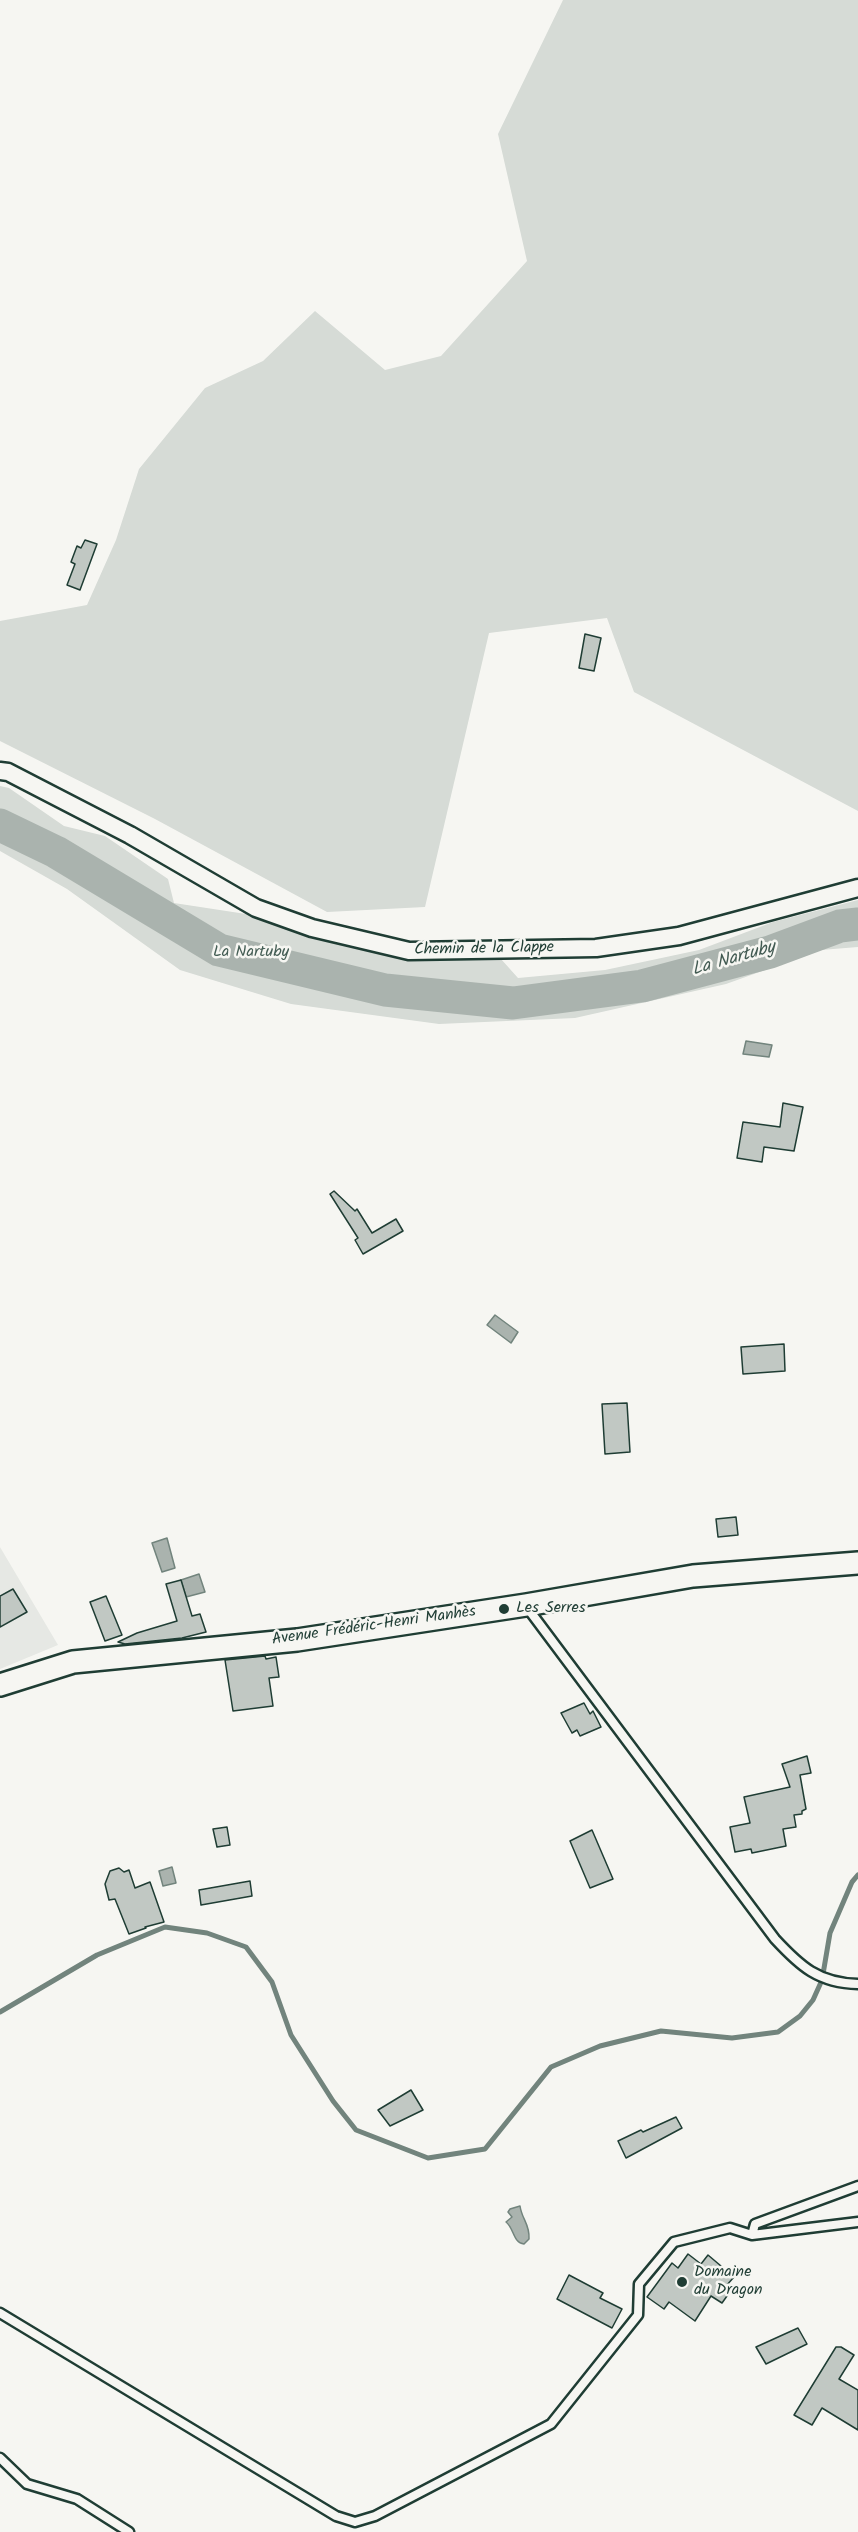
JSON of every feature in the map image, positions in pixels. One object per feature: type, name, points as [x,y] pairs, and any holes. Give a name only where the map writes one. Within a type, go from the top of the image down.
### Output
[{"type":"street","name":"Chemin de la Clappe","points":[[0,771],[8,772],[130,835],[256,908],[312,928],[409,951],[608,946],[679,936],[858,888]]},
{"type":"street","name":"Avenue Frédéric-Henri Manhès","points":[[0,1685],[73,1662],[297,1640],[526,1605],[693,1576],[858,1563]]},
{"type":"lane","points":[[526,1605],[775,1939],[801,1966],[818,1976],[845,1984],[858,1984]]},
{"type":"lane","points":[[752,2235],[755,2224],[858,2186]]},
{"type":"lane","points":[[0,2313],[336,2516],[355,2522],[375,2516],[551,2424],[639,2315],[639,2284],[674,2242],[730,2228],[752,2235],[858,2222]]},
{"type":"lane","points":[[0,2458],[27,2484],[77,2499],[129,2532]]},
{"type":"shaded area","points":[[746,1041],[772,1045],[769,1057],[743,1054]]},
{"type":"shaded area","points":[[495,1315],[518,1332],[511,1343],[487,1325]]},
{"type":"shaded area","points":[[167,1538],[175,1568],[162,1572],[152,1543]]},
{"type":"shaded area","points":[[0,1547],[58,1645],[0,1669]]},
{"type":"shaded area","points":[[199,1574],[205,1592],[186,1597],[181,1580]]},
{"type":"shaded area","points":[[172,1867],[176,1883],[163,1886],[159,1871]]},
{"type":"shaded area","points":[[520,2206],[529,2234],[529,2239],[524,2244],[518,2241],[506,2222],[512,2217],[508,2212],[510,2209]]},
{"type":"green space","points":[[563,0],[858,0],[858,811],[634,692],[607,618],[489,633],[425,907],[327,912],[155,819],[0,741],[0,621],[87,605],[116,540],[139,469],[205,388],[263,361],[315,311],[385,370],[441,356],[527,261],[498,134]]},
{"type":"green space","name":"La Nartuby","points":[[0,786],[9,788],[64,826],[105,836],[168,879],[174,903],[259,916],[321,940],[411,959],[501,959],[518,978],[605,970],[699,950],[773,922],[858,900],[858,947],[821,950],[726,984],[575,1018],[439,1024],[291,1004],[180,970],[67,889],[0,851]]},
{"type":"building","points":[[85,540],[97,544],[80,590],[67,585],[75,564],[71,562],[77,546],[81,548]]},
{"type":"building","points":[[585,634],[601,638],[594,671],[579,668]]},
{"type":"building","points":[[783,1103],[803,1107],[794,1151],[764,1147],[762,1162],[737,1158],[743,1122],[780,1127]]},
{"type":"building","points":[[334,1191],[355,1211],[357,1209],[372,1233],[396,1219],[403,1231],[363,1254],[355,1240],[358,1238],[330,1194]]},
{"type":"building","points":[[784,1344],[785,1371],[743,1374],[741,1347]]},
{"type":"building","points":[[627,1403],[630,1452],[605,1454],[602,1404]]},
{"type":"building","points":[[736,1517],[738,1535],[718,1537],[716,1519]]},
{"type":"building","points":[[181,1580],[192,1616],[200,1614],[206,1632],[182,1638],[125,1644],[118,1642],[137,1633],[177,1621],[166,1584]]},
{"type":"building","points":[[13,1589],[27,1612],[0,1627],[0,1596]]},
{"type":"building","points":[[106,1596],[122,1635],[105,1641],[90,1602]]},
{"type":"building","points":[[265,1656],[266,1659],[276,1657],[279,1677],[269,1678],[273,1706],[233,1711],[225,1660]]},
{"type":"building","points":[[584,1703],[590,1714],[593,1711],[601,1727],[580,1736],[577,1730],[572,1733],[561,1713]]},
{"type":"building","points":[[807,1756],[811,1773],[800,1775],[806,1809],[802,1811],[802,1814],[794,1815],[796,1827],[783,1829],[786,1846],[752,1853],[751,1849],[735,1852],[730,1827],[750,1823],[744,1797],[790,1787],[782,1764]]},
{"type":"building","points":[[227,1827],[230,1845],[217,1847],[213,1829]]},
{"type":"building","points":[[592,1830],[613,1879],[590,1888],[570,1841]]},
{"type":"building","points":[[119,1868],[124,1872],[129,1870],[135,1888],[150,1882],[164,1922],[129,1934],[115,1899],[109,1900],[105,1884],[110,1871]]},
{"type":"building","points":[[250,1881],[252,1896],[201,1905],[199,1890]]},
{"type":"building","points":[[411,2090],[423,2110],[390,2126],[378,2110]]},
{"type":"building","points":[[676,2117],[682,2128],[626,2158],[618,2141]]},
{"type":"building","points":[[688,2254],[701,2264],[708,2255],[734,2277],[726,2286],[732,2289],[722,2303],[711,2296],[695,2321],[669,2302],[664,2309],[647,2297],[672,2263],[678,2268]]},
{"type":"building","points":[[569,2275],[603,2293],[600,2298],[622,2309],[612,2328],[557,2299]]},
{"type":"building","points":[[798,2328],[807,2344],[766,2364],[756,2347]]},
{"type":"building","points":[[836,2347],[841,2347],[854,2355],[839,2379],[858,2390],[858,2430],[822,2408],[812,2425],[794,2415]]},
{"type":"waterway","name":"La Nartuby","points":[[0,825],[56,852],[219,950],[385,990],[513,1003],[642,986],[770,952],[840,926],[858,924]]},
{"type":"waterway","points":[[0,2012],[97,1955],[165,1927],[207,1933],[246,1947],[272,1982],[291,2035],[333,2101],[356,2130],[428,2158],[485,2149],[551,2067],[600,2046],[661,2031],[732,2038],[778,2032],[800,2016],[813,2000],[822,1980],[830,1933],[852,1882],[858,1875]]},
{"type":"place","name":"Les Serres","points":[[504,1609]]},
{"type":"place","name":"Domaine du Dragon","points":[[682,2282]]}]
